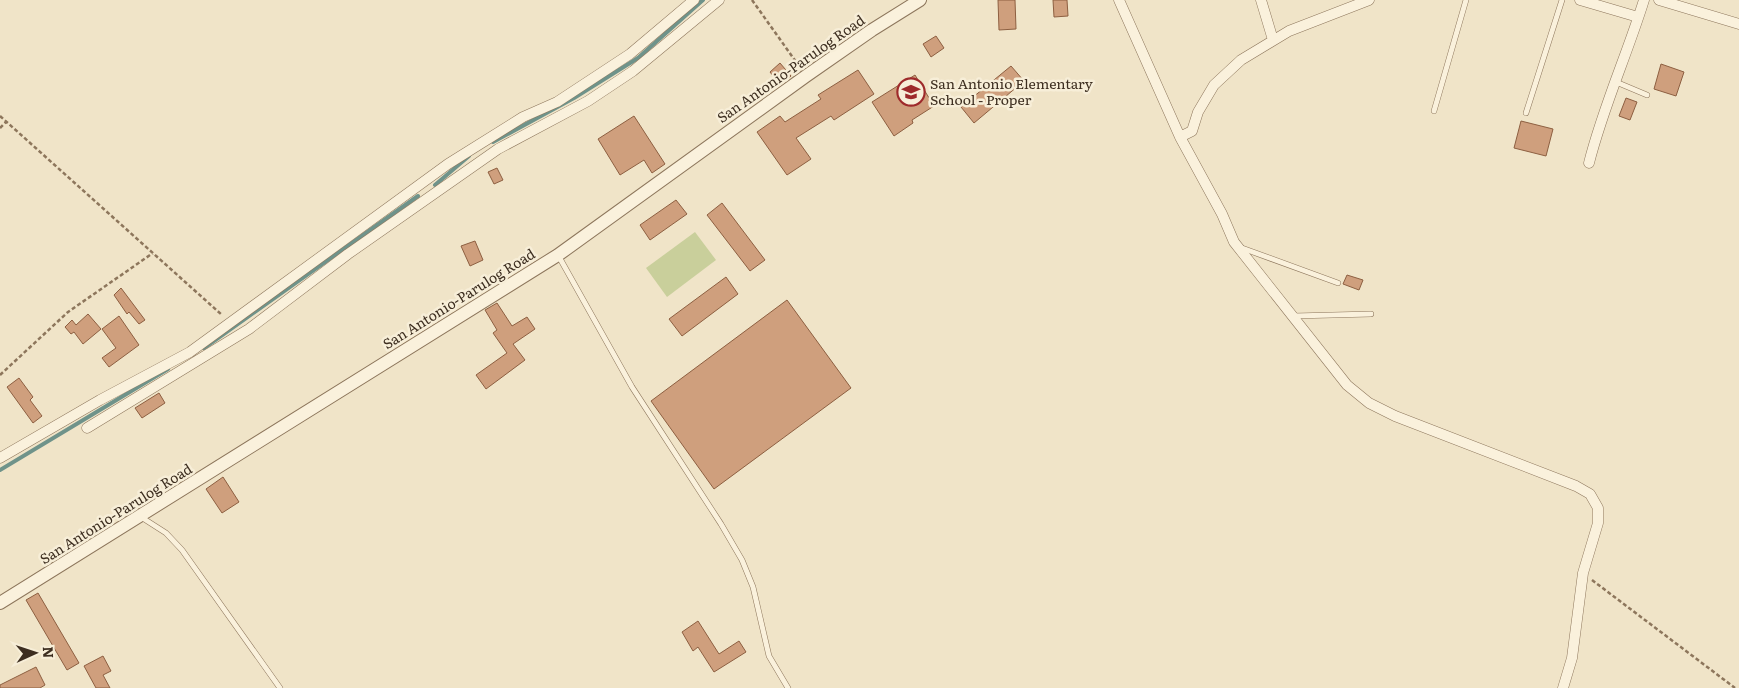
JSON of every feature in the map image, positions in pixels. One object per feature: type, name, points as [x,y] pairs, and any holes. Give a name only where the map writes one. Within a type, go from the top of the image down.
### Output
[{"type":"street","points":[[0,458],[100,400],[190,352],[448,164],[523,117],[557,102],[630,54],[694,0]]},
{"type":"street","points":[[88,428],[249,329],[348,254],[498,149],[588,101],[633,71],[719,0]]},
{"type":"street","name":"San Antonio-Parulog Road","points":[[0,603],[558,255],[806,76],[872,30],[920,0]]},
{"type":"street","points":[[1119,0],[1180,137],[1222,214],[1234,242],[1347,385],[1369,403],[1395,416],[1576,486],[1590,494],[1598,508],[1598,523],[1582,573],[1572,658],[1563,688]]},
{"type":"street","points":[[1261,0],[1273,40]]},
{"type":"street","points":[[1180,137],[1192,131],[1198,112],[1214,85],[1241,60],[1289,31],[1369,0]]},
{"type":"street","points":[[1580,0],[1638,17]]},
{"type":"street","points":[[1589,163],[1600,122],[1644,0]]},
{"type":"street","points":[[1659,0],[1739,24]]},
{"type":"lane","points":[[1434,111],[1466,0]]},
{"type":"lane","points":[[1526,113],[1562,0]]},
{"type":"lane","points":[[1615,82],[1647,95]]},
{"type":"lane","points":[[1239,247],[1338,283]]},
{"type":"lane","points":[[558,255],[632,387],[721,524],[742,560],[753,587],[769,656],[788,688]]},
{"type":"lane","points":[[1291,316],[1371,314]]},
{"type":"lane","points":[[140,516],[166,533],[182,550],[280,688]]},
{"type":"path","points":[[752,0],[806,76]]},
{"type":"path","points":[[0,116],[231,322]]},
{"type":"path","points":[[0,128],[6,122]]},
{"type":"path","points":[[0,375],[68,312],[153,253]]},
{"type":"path","points":[[1582,573],[1734,688]]},
{"type":"green space","points":[[695,232],[716,260],[667,297],[646,268]]},
{"type":"building","points":[[998,0],[1015,0],[1016,29],[999,30]]},
{"type":"building","points":[[1053,0],[1067,0],[1068,16],[1054,17]]},
{"type":"building","points":[[936,36],[944,48],[931,57],[923,44]]},
{"type":"building","points":[[780,63],[791,76],[780,85],[770,72]]},
{"type":"building","points":[[1661,64],[1684,72],[1676,96],[1654,89]]},
{"type":"building","points":[[1011,66],[1024,81],[974,123],[961,107]]},
{"type":"building","points":[[858,70],[874,94],[834,120],[831,116],[796,138],[811,159],[787,175],[757,132],[780,116],[785,122],[821,99],[818,95]]},
{"type":"building","points":[[915,75],[934,106],[912,120],[913,123],[894,136],[872,102]]},
{"type":"building","points":[[1626,98],[1637,102],[1630,120],[1619,116]]},
{"type":"building","points":[[634,116],[665,164],[652,173],[644,160],[620,175],[598,139]]},
{"type":"building","points":[[1521,121],[1553,129],[1546,156],[1514,148]]},
{"type":"building","points":[[497,168],[503,180],[494,184],[488,172]]},
{"type":"building","points":[[676,200],[687,214],[650,240],[640,225]]},
{"type":"building","points":[[722,203],[765,260],[750,271],[707,215]]},
{"type":"building","points":[[475,241],[483,260],[470,266],[461,246]]},
{"type":"building","points":[[1347,275],[1363,280],[1359,290],[1343,284]]},
{"type":"building","points":[[726,277],[738,294],[682,336],[669,319]]},
{"type":"building","points":[[121,288],[145,320],[139,324],[129,312],[127,314],[114,295]]},
{"type":"building","points":[[787,300],[851,388],[714,489],[651,401]]},
{"type":"building","points":[[497,303],[512,326],[527,317],[535,329],[513,344],[525,360],[486,389],[476,375],[507,353],[493,333],[497,330],[485,310]]},
{"type":"building","points":[[88,314],[101,329],[83,344],[74,332],[71,334],[65,327],[72,320],[76,325]]},
{"type":"building","points":[[119,316],[139,345],[109,367],[102,358],[116,348],[102,329]]},
{"type":"building","points":[[19,378],[33,397],[30,400],[42,416],[33,423],[7,387]]},
{"type":"building","points":[[159,393],[165,403],[142,418],[135,408]]},
{"type":"building","points":[[223,477],[239,502],[222,513],[206,489]]},
{"type":"building","points":[[38,593],[79,663],[67,670],[26,600]]},
{"type":"building","points":[[698,621],[719,654],[739,641],[746,652],[714,672],[698,647],[693,651],[682,632]]},
{"type":"building","points":[[103,656],[111,671],[103,675],[110,688],[96,688],[84,666]]},
{"type":"building","points":[[36,667],[45,685],[40,688],[0,688],[0,685]]},
{"type":"waterway","points":[[493,142],[574,98],[638,58],[703,0]]},
{"type":"waterway","points":[[435,185],[469,156]]},
{"type":"waterway","points":[[204,348],[418,196]]},
{"type":"waterway","points":[[0,470],[168,369]]},
{"type":"place","name":"San Antonio Elementary School - Proper","points":[[911,92]]}]
